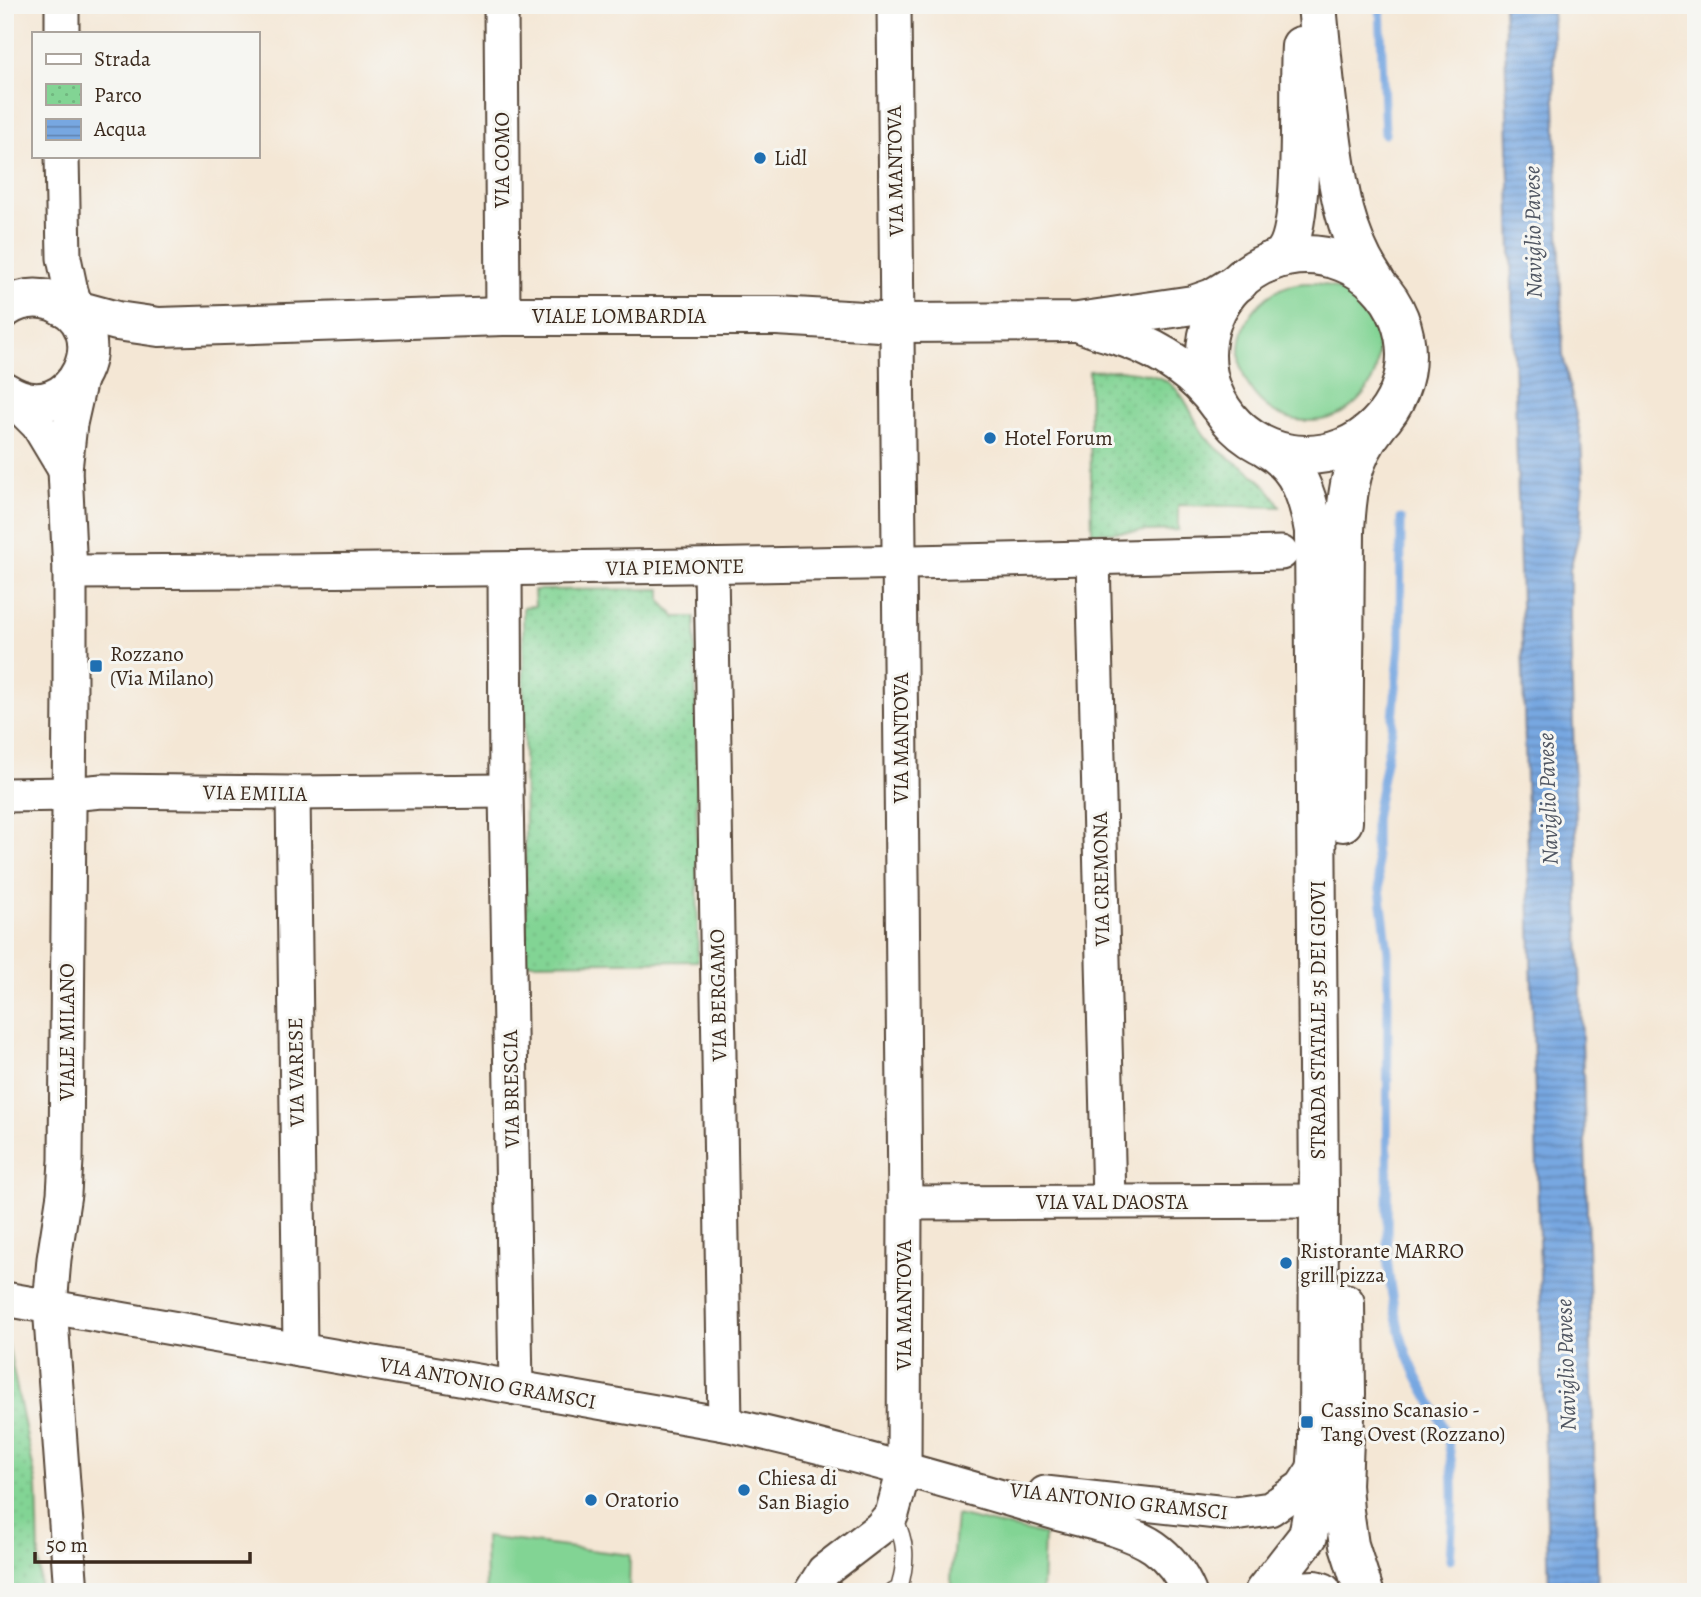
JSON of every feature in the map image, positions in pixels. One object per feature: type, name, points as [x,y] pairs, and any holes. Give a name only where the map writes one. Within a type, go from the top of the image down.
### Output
[{"type":"main road","points":[[1304,5],[1299,77],[1299,183],[1286,251],[1253,272],[1218,308],[1210,325],[1206,344],[1208,378],[1219,406],[1235,426],[1253,441],[1267,448],[1300,456],[1348,447],[1377,426],[1395,402],[1406,360],[1402,325],[1358,250],[1340,203],[1317,5]]},
{"type":"main road","points":[[1253,272],[1300,256],[1330,258],[1358,270],[1386,295]]},
{"type":"main road","name":"VIALE LOMBARDIA","points":[[7,307],[35,298],[47,300],[74,315],[159,327],[503,316],[777,316],[897,323],[1078,322],[1193,304],[1213,298],[1253,272]]},
{"type":"main road","points":[[74,315],[88,353],[81,375]]},
{"type":"main road","name":"VIALE LOMBARDIA","points":[[1078,322],[1135,341],[1169,359],[1203,385],[1219,406]]},
{"type":"main road","name":"VIALE LOMBARDIA","points":[[6,393],[28,401],[47,401],[68,391],[96,358],[121,341],[159,327]]},
{"type":"main road","name":"STRADA STATALE 35 DEI GIOVI","points":[[1364,1592],[1349,1545],[1342,1485],[1346,1394],[1343,967],[1345,531],[1352,468],[1362,446],[1377,426]]},
{"type":"main road","name":"STRADA STATALE 35 DEI GIOVI","points":[[1264,1592],[1308,1535],[1315,1498],[1318,1444],[1319,1201],[1314,531],[1309,504],[1297,476],[1285,460],[1267,448]]},
{"type":"main road","points":[[1284,1592],[1322,1592]]},
{"type":"street","points":[[62,5],[62,32]]},
{"type":"street","name":"VIA COMO","points":[[501,5],[503,316]]},
{"type":"street","name":"VIA MANTOVA","points":[[892,1514],[904,1470],[905,1203],[894,5]]},
{"type":"street","points":[[62,158],[62,233],[74,315]]},
{"type":"street","points":[[7,307],[39,284],[50,268],[62,233]]},
{"type":"street","name":"VIALE MILANO","points":[[71,1592],[50,1306],[66,1160],[69,572],[65,470],[68,435],[81,375]]},
{"type":"street","name":"VIALE MILANO","points":[[6,393],[38,425],[65,470]]},
{"type":"street","name":"VIA PIEMONTE","points":[[69,572],[505,570],[1280,553]]},
{"type":"street","name":"VIA CREMONA","points":[[1093,558],[1109,1201]]},
{"type":"street","name":"VIA BERGAMO","points":[[710,566],[725,1424]]},
{"type":"street","name":"VIA BRESCIA","points":[[505,570],[516,1388]]},
{"type":"street","name":"VIA EMILIA","points":[[5,795],[103,791],[506,791]]},
{"type":"street","name":"VIA VARESE","points":[[293,793],[300,1350]]},
{"type":"street","name":"VIA VAL D'AOSTA","points":[[905,1203],[1319,1201]]},
{"type":"street","name":"VIA ANTONIO GRAMSCI","points":[[5,1298],[725,1424],[807,1442],[1115,1530],[1153,1546],[1179,1569],[1189,1592]]},
{"type":"street","name":"VIA ANTONIO GRAMSCI","points":[[966,1486],[1235,1514],[1270,1509],[1302,1487],[1313,1470],[1318,1444]]},
{"type":"street","points":[[815,1591],[824,1570],[880,1528],[892,1514]]},
{"type":"lane","points":[[892,1514],[902,1532],[905,1564],[899,1589],[892,1592]]},
{"type":"green space","points":[[1309,283],[1336,288],[1358,303],[1373,325],[1378,352],[1373,379],[1358,401],[1336,416],[1309,421],[1282,416],[1260,401],[1245,379],[1240,352],[1245,325],[1260,303],[1282,288]]},
{"type":"green space","points":[[1119,370],[1155,376],[1173,386],[1212,444],[1264,484],[1280,507],[1178,505],[1178,530],[1092,533],[1089,371]]},
{"type":"green space","points":[[661,589],[661,601],[675,617],[695,617],[698,961],[526,963],[523,607],[535,606],[534,590]]},
{"type":"green space","points":[[5,1330],[37,1486],[40,1592],[5,1592]]},
{"type":"green space","points":[[956,1515],[1044,1535],[1042,1592],[950,1592]]},
{"type":"green space","points":[[485,1537],[630,1555],[629,1592],[486,1592]]},
{"type":"water","name":"Naviglio Pavese","points":[[1504,5],[1552,5],[1563,355],[1581,439],[1581,526],[1570,569],[1570,620],[1598,1592],[1549,1592]]},
{"type":"waterway","points":[[1380,5],[1385,134]]},
{"type":"waterway","points":[[1401,519],[1400,645],[1392,729],[1375,819],[1375,850],[1388,952],[1387,1257],[1403,1343],[1418,1379],[1442,1423],[1451,1456],[1453,1516],[1450,1560]]},
{"type":"place","name":"Lidl","points":[[760,158]]},
{"type":"place","name":"Hotel Forum","points":[[990,438]]},
{"type":"place","name":"Rozzano (Via Milano)","points":[[96,666]]},
{"type":"place","name":"Ristorante MARRO grill pizza","points":[[1286,1263]]},
{"type":"place","name":"Cassino Scanasio - Tang Ovest (Rozzano)","points":[[1307,1422]]},
{"type":"place","name":"Chiesa di San Biagio","points":[[744,1490]]},
{"type":"place","name":"Oratorio","points":[[591,1500]]}]
